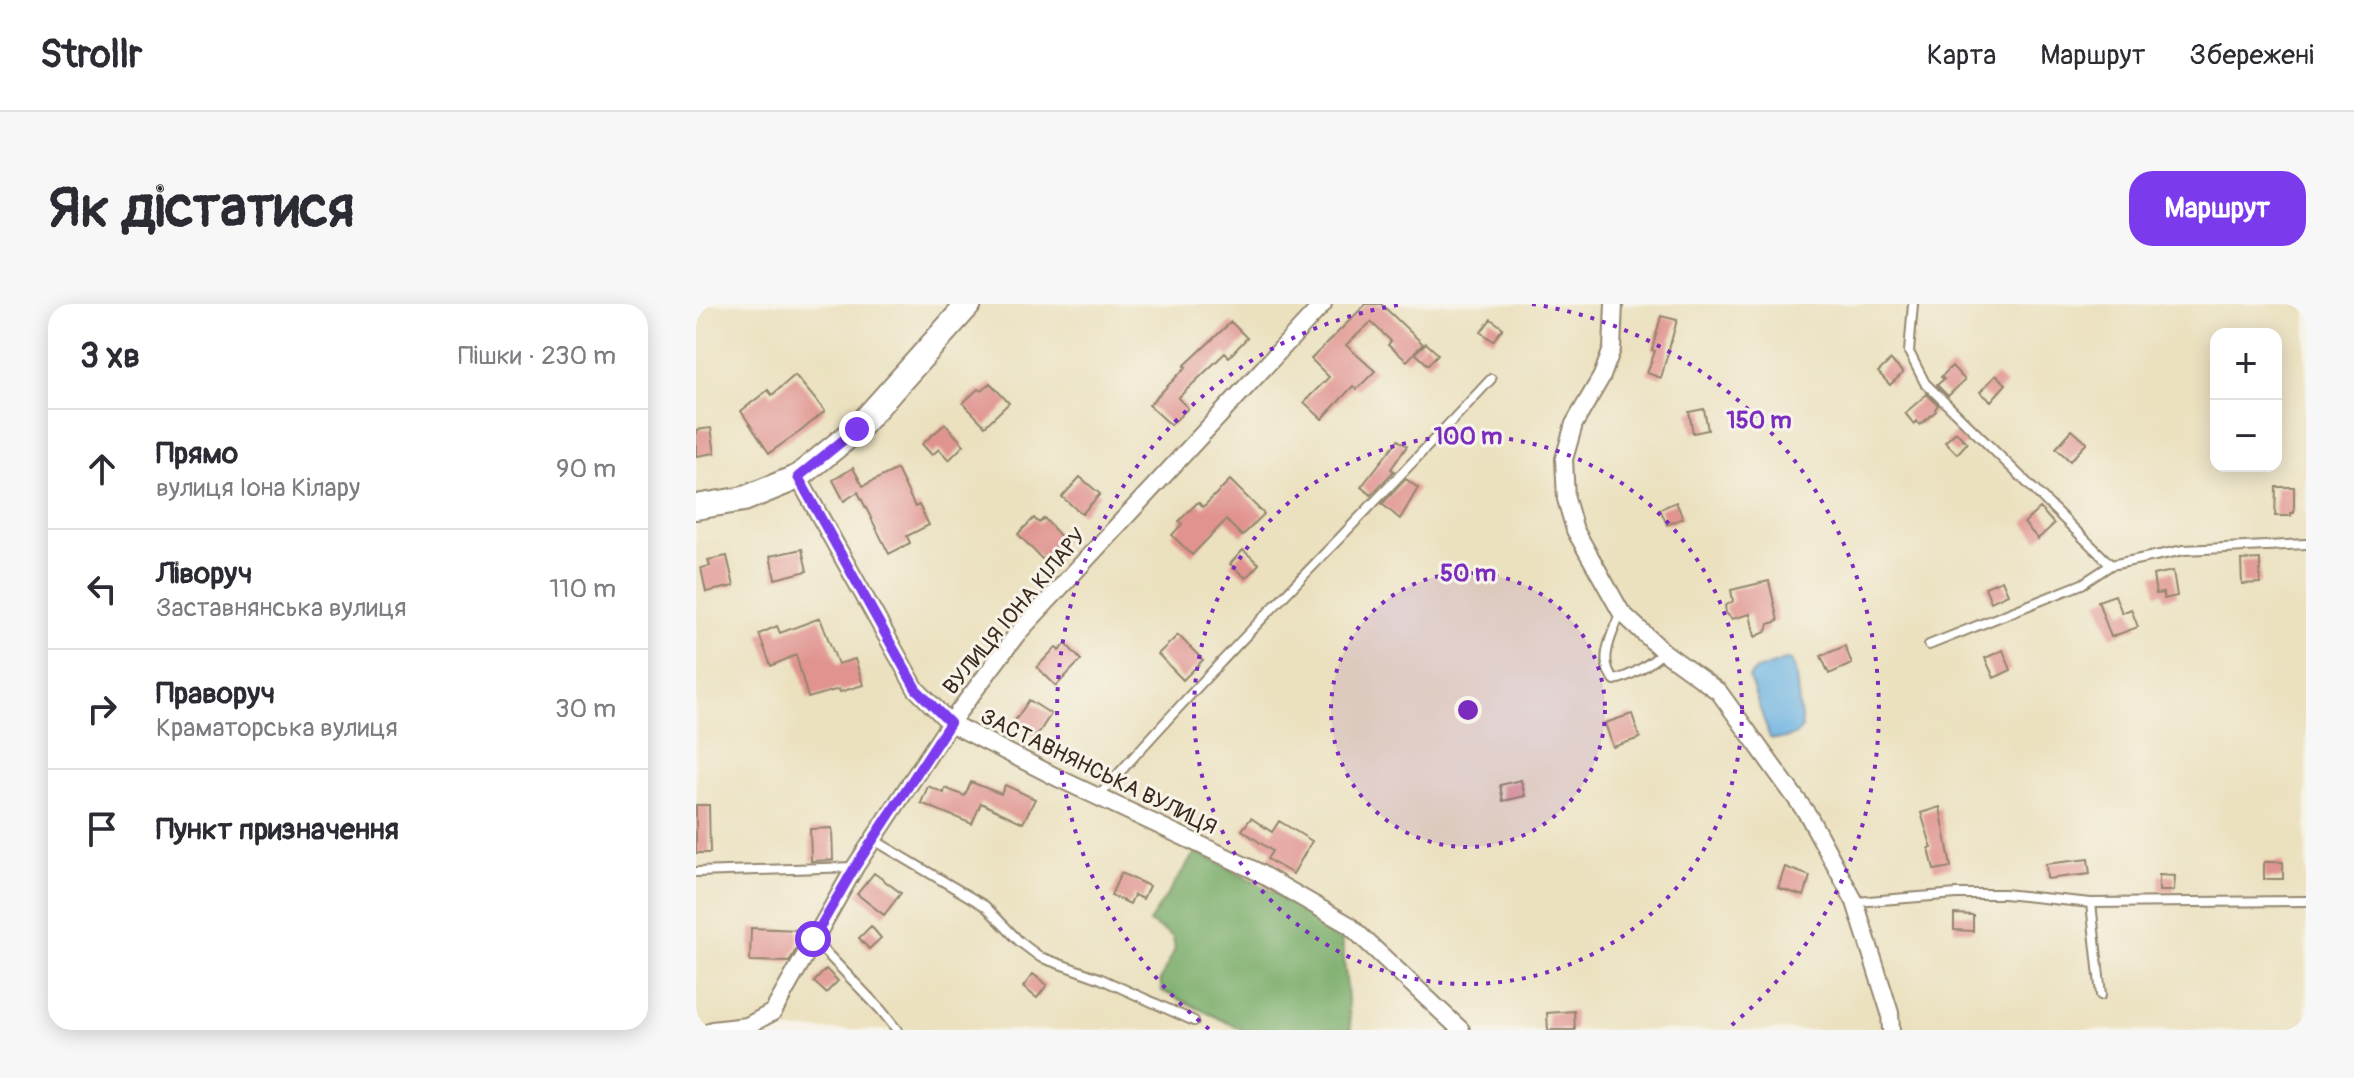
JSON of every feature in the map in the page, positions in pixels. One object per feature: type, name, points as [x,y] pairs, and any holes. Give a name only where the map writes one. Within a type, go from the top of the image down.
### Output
[{"type":"street","points":[[696,507],[744,499],[798,477],[857,429],[969,304]]},
{"type":"street","name":"ВУЛИЦЯ ІОНА КІЛАРУ","points":[[712,1030],[747,1026],[773,1012],[873,839],[950,723],[1017,634],[1323,304]]},
{"type":"street","points":[[1614,304],[1612,349],[1602,376],[1574,424],[1564,459],[1566,499],[1575,530],[1621,612],[1664,652],[1719,692],[1808,815],[1855,902],[1890,1013],[1891,1030]]},
{"type":"street","name":"ЗАСТАВНЯНСЬКА ВУЛИЦЯ","points":[[798,477],[916,689],[950,723],[1254,870],[1349,925],[1461,1030]]},
{"type":"lane","points":[[1913,304],[1909,352],[1925,383],[2111,565]]},
{"type":"lane","points":[[1098,797],[1168,716],[1491,379]]},
{"type":"lane","points":[[1929,645],[2082,584],[2111,565],[2184,550],[2306,544]]},
{"type":"lane","points":[[1621,612],[1607,654],[1606,665],[1610,676],[1615,680],[1625,677],[1664,652]]},
{"type":"lane","points":[[873,839],[985,906],[1020,942],[1040,957],[1099,978],[1194,1021]]},
{"type":"lane","points":[[696,872],[855,867]]},
{"type":"lane","points":[[1855,902],[1957,894],[2004,894],[2091,903],[2306,901]]},
{"type":"lane","points":[[2091,903],[2101,995]]},
{"type":"lane","points":[[813,939],[897,1030]]},
{"type":"green space","points":[[1196,851],[1341,928],[1351,1030],[1243,1030],[1162,991],[1160,980],[1175,949],[1173,937],[1149,922]]},
{"type":"water","points":[[1785,660],[1791,661],[1795,669],[1802,728],[1792,736],[1774,739],[1770,738],[1749,677],[1754,671]]},
{"type":"building","points":[[1366,304],[1381,304],[1423,344],[1407,361],[1388,345],[1391,341],[1371,322],[1346,345],[1375,371],[1357,389],[1353,386],[1322,419],[1304,402],[1329,377],[1311,359]]},
{"type":"building","points":[[1661,316],[1677,320],[1661,378],[1647,373],[1655,351],[1652,350]]},
{"type":"building","points":[[1491,319],[1503,328],[1493,341],[1481,332]]},
{"type":"building","points":[[1231,322],[1247,338],[1229,357],[1225,353],[1178,398],[1188,408],[1171,425],[1149,405],[1184,366]]},
{"type":"building","points":[[1426,343],[1438,354],[1428,365],[1415,353]]},
{"type":"building","points":[[1891,360],[1903,373],[1890,385],[1878,372]]},
{"type":"building","points":[[1952,366],[1965,380],[1948,396],[1937,385]]},
{"type":"building","points":[[795,375],[825,411],[769,453],[741,411],[768,390],[772,395]]},
{"type":"building","points":[[1996,375],[2006,384],[1991,401],[1980,392]]},
{"type":"building","points":[[990,383],[1009,403],[985,426],[963,403]]},
{"type":"building","points":[[1927,394],[1938,405],[1936,411],[1920,425],[1917,421],[1914,424],[1905,413]]},
{"type":"building","points":[[1704,409],[1708,430],[1693,433],[1689,412]]},
{"type":"building","points":[[945,424],[964,445],[949,460],[939,449],[932,455],[922,444]]},
{"type":"building","points":[[711,428],[715,453],[696,456],[696,430]]},
{"type":"building","points":[[2072,430],[2087,443],[2070,461],[2056,448]]},
{"type":"building","points":[[1956,432],[1967,443],[1957,454],[1945,442]]},
{"type":"building","points":[[1398,440],[1407,446],[1391,469],[1394,471],[1371,495],[1361,487]]},
{"type":"building","points":[[853,468],[863,486],[897,469],[915,507],[919,505],[929,525],[907,536],[910,543],[889,554],[858,492],[844,501],[833,480]]},
{"type":"building","points":[[1080,477],[1100,494],[1082,514],[1062,497]]},
{"type":"building","points":[[1406,479],[1418,488],[1400,519],[1382,504]]},
{"type":"building","points":[[1230,480],[1264,514],[1242,536],[1226,520],[1192,555],[1172,535],[1182,524],[1179,521],[1198,502],[1203,507]]},
{"type":"building","points":[[2276,487],[2294,487],[2294,513],[2291,516],[2275,516]]},
{"type":"building","points":[[1676,502],[1683,518],[1667,525],[1660,509]]},
{"type":"building","points":[[2040,508],[2054,524],[2038,539],[2024,523]]},
{"type":"building","points":[[1034,518],[1039,523],[1044,518],[1064,540],[1043,560],[1018,534]]},
{"type":"building","points":[[802,549],[807,571],[775,579],[770,556]]},
{"type":"building","points":[[1243,550],[1259,564],[1246,578],[1230,564]]},
{"type":"building","points":[[727,556],[734,586],[706,592],[701,568],[710,566],[708,560]]},
{"type":"building","points":[[2260,559],[2260,583],[2242,584],[2241,560]]},
{"type":"building","points":[[2173,571],[2177,596],[2164,599],[2163,593],[2156,594],[2153,575]]},
{"type":"building","points":[[2002,580],[2008,594],[1991,602],[1985,587]]},
{"type":"building","points":[[1769,581],[1778,621],[1769,624],[1767,631],[1755,637],[1750,614],[1732,619],[1726,613],[1725,606],[1733,601],[1731,590]]},
{"type":"building","points":[[2115,595],[2122,613],[2131,609],[2138,627],[2111,637],[2098,601]]},
{"type":"building","points":[[820,618],[838,664],[855,659],[863,685],[808,698],[796,655],[771,666],[759,634],[777,626],[780,633]]},
{"type":"building","points":[[1178,635],[1203,660],[1183,680],[1158,654]]},
{"type":"building","points":[[1066,644],[1081,660],[1056,686],[1037,667],[1056,647],[1059,651]]},
{"type":"building","points":[[1845,646],[1852,664],[1829,674],[1821,656]]},
{"type":"building","points":[[2003,650],[2011,670],[1994,678],[1985,658]]},
{"type":"building","points":[[1029,700],[1051,714],[1036,737],[1014,722]]},
{"type":"building","points":[[1632,714],[1640,738],[1613,747],[1605,723]]},
{"type":"building","points":[[1521,780],[1525,796],[1503,801],[1500,785]]},
{"type":"building","points":[[971,782],[1001,794],[1005,785],[1035,799],[1023,823],[981,803],[972,824],[921,803],[928,786],[944,793],[945,788],[965,796]]},
{"type":"building","points":[[696,805],[709,805],[710,853],[696,853]]},
{"type":"building","points":[[1940,807],[1951,867],[1934,870],[1929,848],[1932,848],[1921,813]]},
{"type":"building","points":[[1251,818],[1272,832],[1279,821],[1312,841],[1293,874],[1267,859],[1272,851],[1242,830]]},
{"type":"building","points":[[832,828],[833,860],[811,861],[810,829]]},
{"type":"building","points":[[2088,859],[2090,874],[2047,879],[2046,864]]},
{"type":"building","points":[[2264,862],[2283,862],[2283,879],[2264,879]]},
{"type":"building","points":[[1785,867],[1810,876],[1804,896],[1778,888]]},
{"type":"building","points":[[874,873],[901,893],[884,915],[857,894]]},
{"type":"building","points":[[1121,873],[1149,886],[1143,899],[1134,895],[1130,904],[1111,895]]},
{"type":"building","points":[[2159,875],[2175,876],[2174,891],[2159,891]]},
{"type":"building","points":[[1954,914],[1973,915],[1973,931],[1954,930]]},
{"type":"building","points":[[871,926],[881,938],[869,949],[859,938]]},
{"type":"building","points":[[751,928],[798,930],[798,946],[789,962],[750,961]]},
{"type":"building","points":[[826,969],[838,981],[826,993],[814,982]]},
{"type":"building","points":[[1033,974],[1047,985],[1037,998],[1023,987]]},
{"type":"building","points":[[1574,1011],[1575,1030],[1548,1030],[1547,1013]]},
{"type":"route","points":[[813,939],[855,867],[950,723],[916,689],[798,477],[857,429]]}]
